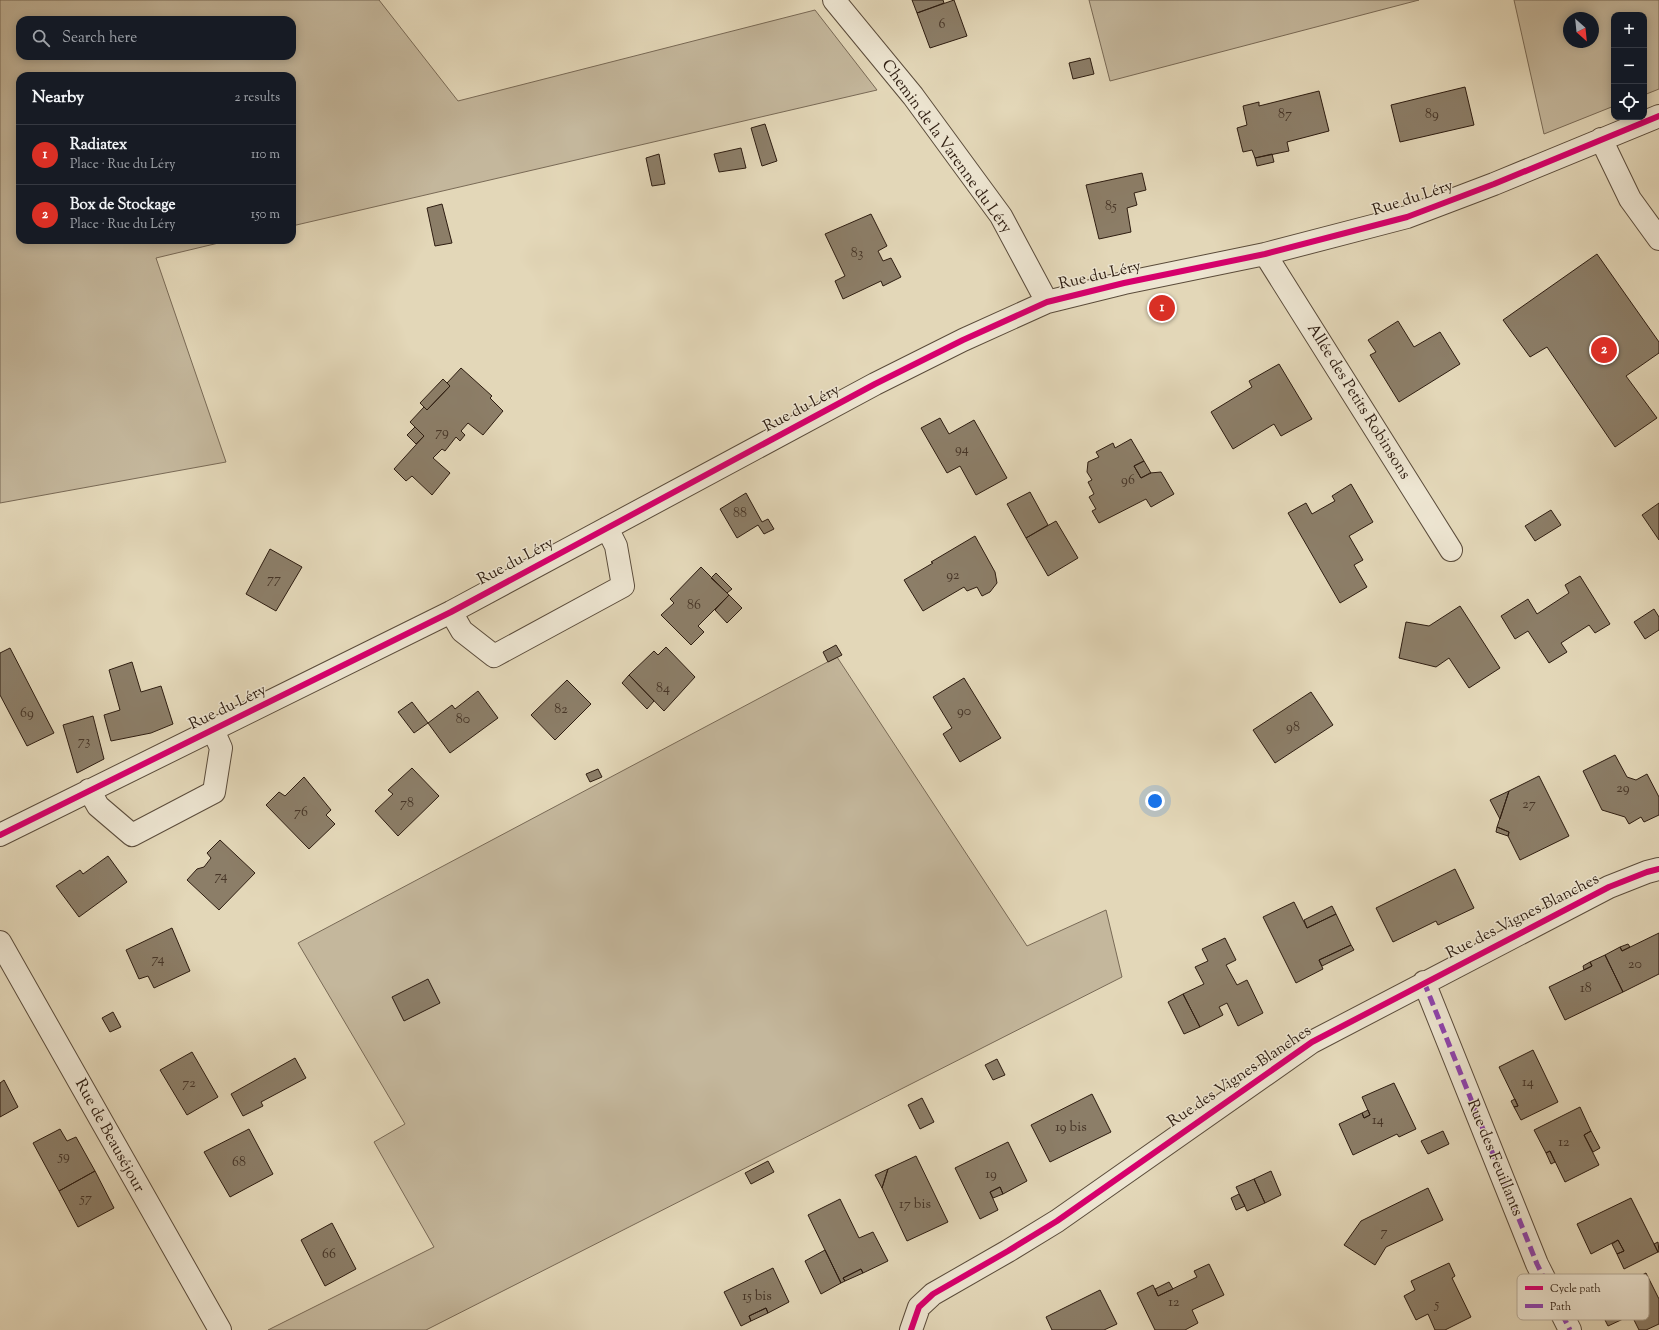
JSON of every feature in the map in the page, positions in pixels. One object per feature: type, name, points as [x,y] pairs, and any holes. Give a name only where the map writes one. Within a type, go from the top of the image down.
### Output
[{"type":"street","name":"Chemin de la Varenne du Léry","points":[[834,0],[913,96],[1000,216],[1048,302]]},
{"type":"street","name":"Rue du Léry","points":[[0,835],[88,790],[451,612],[889,377],[963,340],[1048,302],[1124,283],[1265,254],[1407,217],[1494,184],[1659,116]]},
{"type":"street","points":[[1601,139],[1630,199],[1659,240]]},
{"type":"street","name":"Allée des Petits Robinsons","points":[[1265,254],[1451,550]]},
{"type":"street","points":[[451,612],[462,631],[494,656],[623,586],[616,546],[607,528]]},
{"type":"street","points":[[88,790],[98,806],[132,835],[214,792],[221,748],[213,730]]},
{"type":"street","name":"Rue des Vignes Blanches","points":[[911,1330],[919,1307],[933,1294],[1057,1221],[1312,1042],[1424,982],[1609,887],[1647,872],[1659,869]]},
{"type":"street","name":"Rue de Beauséjour","points":[[0,942],[220,1330]]},
{"type":"street","name":"Rue des Feuillants","points":[[1424,982],[1542,1274]]},
{"type":"street","name":"Rue des Feuillants","points":[[1565,1320],[1570,1330]]},
{"type":"shaded area","points":[[0,0],[379,0],[458,101],[815,10],[877,90],[296,225],[296,72],[16,72],[16,244],[214,244],[156,258],[226,462],[0,503]]},
{"type":"shaded area","points":[[1089,0],[1419,0],[1110,81]]},
{"type":"shaded area","points":[[1514,0],[1659,0],[1659,89],[1647,94],[1647,12],[1611,12],[1611,107],[1544,134]]},
{"type":"shaded area","points":[[837,657],[1027,946],[1106,910],[1122,977],[426,1330],[268,1330],[434,1247],[374,1142],[405,1124],[298,943]]},
{"type":"building","points":[[912,0],[943,0],[944,3],[917,13]]},
{"type":"building","points":[[954,0],[967,36],[930,48],[917,13]]},
{"type":"building","points":[[1090,58],[1094,74],[1073,79],[1069,63]]},
{"type":"building","points":[[1465,87],[1474,125],[1400,142],[1391,105]]},
{"type":"building","points":[[1319,91],[1329,131],[1287,142],[1289,151],[1255,158],[1252,150],[1243,152],[1237,128],[1247,125],[1243,106],[1259,102],[1259,106]]},
{"type":"building","points":[[765,124],[777,161],[762,166],[751,128]]},
{"type":"building","points":[[741,148],[746,168],[719,172],[714,154]]},
{"type":"building","points":[[659,154],[665,184],[652,186],[646,158]]},
{"type":"building","points":[[1272,154],[1274,162],[1257,166],[1255,158]]},
{"type":"building","points":[[1142,173],[1146,190],[1134,193],[1137,205],[1127,208],[1131,232],[1099,239],[1086,185]]},
{"type":"building","points":[[442,204],[452,243],[435,246],[427,208]]},
{"type":"building","points":[[871,214],[887,246],[878,251],[883,261],[891,258],[901,277],[883,286],[881,281],[843,299],[835,281],[845,276],[825,234]]},
{"type":"building","points":[[1597,254],[1659,342],[1659,353],[1626,376],[1657,418],[1615,447],[1547,347],[1530,357],[1503,320]]},
{"type":"building","points":[[1166,300],[1172,309],[1157,317],[1152,308]]},
{"type":"building","points":[[1398,321],[1414,347],[1440,332],[1460,364],[1399,402],[1370,355],[1376,352],[1368,340]]},
{"type":"building","points":[[1279,364],[1312,419],[1281,436],[1274,424],[1233,449],[1211,412],[1252,387],[1249,381]]},
{"type":"building","points":[[461,368],[492,396],[490,398],[503,411],[483,435],[468,423],[461,431],[465,435],[460,441],[456,437],[445,451],[442,449],[433,458],[450,473],[432,495],[412,476],[406,481],[394,469],[424,436],[410,422],[424,407],[427,410],[450,386],[447,383]]},
{"type":"building","points":[[443,379],[450,386],[427,410],[420,403]]},
{"type":"building","points":[[940,418],[949,434],[974,420],[1007,478],[976,495],[960,466],[947,473],[921,428]]},
{"type":"building","points":[[415,427],[424,436],[416,444],[407,435]]},
{"type":"building","points":[[1131,439],[1144,461],[1134,466],[1141,478],[1150,473],[1161,472],[1174,494],[1151,507],[1146,499],[1099,523],[1092,511],[1096,509],[1089,497],[1094,494],[1088,482],[1092,480],[1087,472],[1088,462],[1099,457],[1096,452],[1113,443],[1115,448]]},
{"type":"building","points":[[1144,461],[1151,473],[1141,478],[1134,466]]},
{"type":"building","points":[[1351,484],[1373,522],[1349,536],[1363,560],[1354,565],[1367,587],[1340,603],[1288,513],[1306,503],[1312,514],[1335,501],[1332,496]]},
{"type":"building","points":[[1030,492],[1048,525],[1026,538],[1007,504]]},
{"type":"building","points":[[746,493],[762,522],[768,519],[774,529],[764,534],[758,525],[737,538],[720,509]]},
{"type":"building","points":[[1659,503],[1659,540],[1642,515]]},
{"type":"building","points":[[1551,510],[1561,525],[1535,541],[1525,526]]},
{"type":"building","points":[[1056,521],[1078,558],[1048,576],[1026,538]]},
{"type":"building","points":[[975,536],[995,572],[997,583],[990,592],[982,596],[977,587],[967,591],[964,587],[923,611],[904,580]]},
{"type":"building","points":[[270,549],[302,567],[276,611],[246,594]]},
{"type":"building","points":[[701,567],[729,595],[698,626],[704,632],[691,645],[661,615],[674,603],[670,599]]},
{"type":"building","points":[[716,573],[732,589],[727,593],[711,578]]},
{"type":"building","points":[[1580,576],[1610,624],[1595,633],[1589,625],[1561,643],[1567,652],[1549,663],[1528,631],[1515,639],[1501,616],[1528,599],[1537,614],[1569,593],[1565,585]]},
{"type":"building","points":[[729,595],[742,608],[727,623],[715,610]]},
{"type":"building","points":[[1460,606],[1500,668],[1469,688],[1449,658],[1436,667],[1399,658],[1406,622],[1429,626]]},
{"type":"building","points":[[1654,609],[1659,617],[1659,630],[1645,639],[1634,622]]},
{"type":"building","points":[[836,645],[842,655],[828,662],[823,652]]},
{"type":"building","points":[[666,647],[695,677],[664,711],[629,675],[654,651],[658,655]]},
{"type":"building","points":[[10,648],[54,733],[27,746],[0,695],[0,653]]},
{"type":"building","points":[[132,662],[141,692],[161,686],[173,724],[151,733],[111,741],[104,715],[120,710],[109,670]]},
{"type":"building","points":[[629,675],[654,701],[647,709],[622,683]]},
{"type":"building","points":[[964,678],[1001,738],[960,762],[943,734],[952,728],[933,697]]},
{"type":"building","points":[[567,680],[591,704],[555,740],[531,715]]},
{"type":"building","points":[[478,691],[498,718],[450,753],[428,723],[452,705],[455,709]]},
{"type":"building","points":[[1311,692],[1333,725],[1275,763],[1253,730]]},
{"type":"building","points":[[412,702],[428,723],[414,733],[398,712]]},
{"type":"building","points":[[93,716],[104,759],[77,773],[63,725]]},
{"type":"building","points":[[1615,755],[1627,777],[1636,780],[1647,774],[1659,797],[1659,815],[1644,822],[1641,817],[1629,824],[1625,817],[1602,810],[1583,771]]},
{"type":"building","points":[[412,768],[439,796],[398,836],[375,811],[393,794],[388,790]]},
{"type":"building","points":[[598,769],[602,777],[590,782],[586,774]]},
{"type":"building","points":[[1539,776],[1569,836],[1520,860],[1508,836],[1509,832],[1497,827],[1509,791]]},
{"type":"building","points":[[304,777],[331,810],[326,815],[335,824],[309,849],[266,805],[279,792],[285,796]]},
{"type":"building","points":[[1509,791],[1500,819],[1490,800]]},
{"type":"building","points":[[1497,827],[1509,832],[1508,836],[1496,832]]},
{"type":"building","points":[[220,840],[255,873],[219,910],[187,880],[197,869],[204,867],[211,858],[207,853]]},
{"type":"building","points":[[108,856],[127,882],[79,917],[56,886],[80,870],[83,874]]},
{"type":"building","points":[[1455,869],[1474,908],[1438,925],[1436,921],[1393,942],[1376,908]]},
{"type":"building","points":[[1294,902],[1307,928],[1336,914],[1351,945],[1319,960],[1323,969],[1296,983],[1263,917]]},
{"type":"building","points":[[1332,906],[1336,914],[1307,928],[1304,920]]},
{"type":"building","points":[[172,928],[190,971],[154,988],[148,976],[139,979],[126,950]]},
{"type":"building","points":[[1659,933],[1659,974],[1623,992],[1605,955],[1620,947],[1622,951]]},
{"type":"building","points":[[1225,938],[1236,960],[1226,965],[1237,985],[1247,980],[1263,1013],[1238,1026],[1227,1003],[1219,1007],[1223,1015],[1200,1027],[1183,994],[1204,984],[1195,967],[1208,961],[1202,949]]},
{"type":"building","points":[[1628,944],[1630,947],[1622,951],[1620,947]]},
{"type":"building","points":[[1351,945],[1354,950],[1322,966],[1319,960]]},
{"type":"building","points":[[1605,955],[1623,992],[1565,1020],[1549,987],[1592,966],[1590,962]]},
{"type":"building","points":[[1590,962],[1592,966],[1584,970],[1583,966]]},
{"type":"building","points":[[428,979],[440,1003],[404,1021],[392,997]]},
{"type":"building","points":[[1183,994],[1200,1027],[1184,1034],[1168,1002]]},
{"type":"building","points":[[113,1012],[121,1027],[110,1032],[102,1018]]},
{"type":"building","points":[[1533,1050],[1558,1102],[1521,1120],[1514,1107],[1518,1106],[1499,1067]]},
{"type":"building","points":[[192,1052],[218,1097],[187,1115],[160,1070]]},
{"type":"building","points":[[295,1058],[306,1078],[261,1102],[263,1106],[243,1116],[231,1094]]},
{"type":"building","points":[[997,1059],[1005,1075],[993,1080],[985,1065]]},
{"type":"building","points":[[4,1080],[18,1107],[0,1117],[0,1083]]},
{"type":"building","points":[[1394,1083],[1416,1129],[1399,1137],[1397,1134],[1353,1155],[1339,1124],[1362,1113],[1364,1118],[1370,1115],[1362,1097]]},
{"type":"building","points":[[1092,1094],[1111,1132],[1050,1162],[1031,1125]]},
{"type":"building","points":[[922,1098],[934,1122],[920,1129],[908,1105]]},
{"type":"building","points":[[1515,1099],[1518,1106],[1514,1107],[1511,1101]]},
{"type":"building","points":[[1580,1107],[1591,1131],[1584,1135],[1599,1165],[1565,1182],[1550,1151],[1546,1153],[1534,1130]]},
{"type":"building","points":[[1368,1110],[1370,1115],[1364,1118],[1362,1113]]},
{"type":"building","points":[[60,1129],[67,1141],[76,1137],[95,1171],[59,1191],[33,1143]]},
{"type":"building","points":[[249,1129],[273,1174],[230,1197],[204,1152]]},
{"type":"building","points":[[1443,1131],[1449,1144],[1428,1154],[1421,1141]]},
{"type":"building","points":[[1591,1131],[1600,1148],[1593,1152],[1584,1135]]},
{"type":"building","points":[[1008,1142],[1027,1181],[1003,1194],[1000,1187],[990,1192],[998,1210],[980,1219],[955,1168]]},
{"type":"building","points":[[1550,1151],[1555,1162],[1551,1164],[1546,1153]]},
{"type":"building","points":[[916,1156],[948,1222],[907,1241],[882,1188],[888,1169]]},
{"type":"building","points":[[768,1161],[774,1172],[751,1184],[745,1173]]},
{"type":"building","points":[[888,1169],[882,1188],[875,1175]]},
{"type":"building","points":[[95,1171],[114,1208],[78,1227],[59,1191]]},
{"type":"building","points":[[1271,1171],[1281,1195],[1265,1203],[1254,1179]]},
{"type":"building","points":[[1254,1179],[1265,1203],[1247,1211],[1236,1187]]},
{"type":"building","points":[[1000,1187],[1003,1194],[993,1198],[990,1192]]},
{"type":"building","points":[[1428,1188],[1443,1220],[1386,1247],[1375,1265],[1344,1245],[1361,1221]]},
{"type":"building","points":[[1239,1194],[1245,1206],[1236,1210],[1231,1198]]},
{"type":"building","points":[[1631,1198],[1658,1252],[1624,1269],[1617,1254],[1624,1251],[1618,1240],[1591,1254],[1577,1224]]},
{"type":"building","points":[[840,1199],[859,1238],[873,1232],[888,1261],[863,1273],[861,1269],[843,1278],[845,1281],[841,1283],[808,1215]]},
{"type":"building","points":[[332,1223],[356,1269],[325,1286],[301,1240]]},
{"type":"building","points":[[1618,1240],[1624,1251],[1617,1254],[1612,1244]]},
{"type":"building","points":[[1658,1242],[1659,1252],[1654,1244]]},
{"type":"building","points":[[825,1250],[841,1283],[821,1294],[805,1261]]},
{"type":"building","points":[[1449,1263],[1455,1276],[1452,1278],[1471,1317],[1445,1330],[1435,1330],[1428,1314],[1416,1320],[1404,1296],[1415,1290],[1411,1281]]},
{"type":"building","points":[[1209,1264],[1224,1295],[1192,1310],[1198,1323],[1185,1330],[1155,1330],[1137,1293],[1153,1285],[1158,1296],[1197,1277],[1194,1271]]},
{"type":"building","points":[[773,1268],[789,1302],[768,1313],[766,1308],[749,1316],[751,1321],[741,1326],[724,1292]]},
{"type":"building","points":[[861,1269],[863,1273],[845,1281],[843,1278]]},
{"type":"building","points":[[1649,1279],[1659,1299],[1659,1324],[1646,1330],[1639,1330],[1634,1320],[1649,1320]]},
{"type":"building","points":[[1169,1282],[1173,1289],[1158,1296],[1155,1289]]},
{"type":"building","points":[[1100,1290],[1117,1324],[1104,1330],[1052,1330],[1046,1317]]},
{"type":"building","points":[[766,1308],[768,1313],[751,1321],[749,1316]]},
{"type":"building","points":[[1605,1320],[1621,1320],[1608,1326]]},
{"type":"marked path","points":[[1424,982],[1542,1274]]},
{"type":"marked path","points":[[1565,1320],[1570,1330]]},
{"type":"cycle path","points":[[0,835],[451,612],[875,384],[963,340],[1047,302],[1124,283],[1265,254],[1407,217],[1494,184],[1659,116]]},
{"type":"cycle path","points":[[911,1330],[919,1307],[933,1294],[1057,1221],[1312,1042],[1609,887],[1647,872],[1659,869]]},
{"type":"place","name":"Radiatex","points":[[1162,308]]},
{"type":"place","name":"Box de Stockage","points":[[1604,350]]}]
